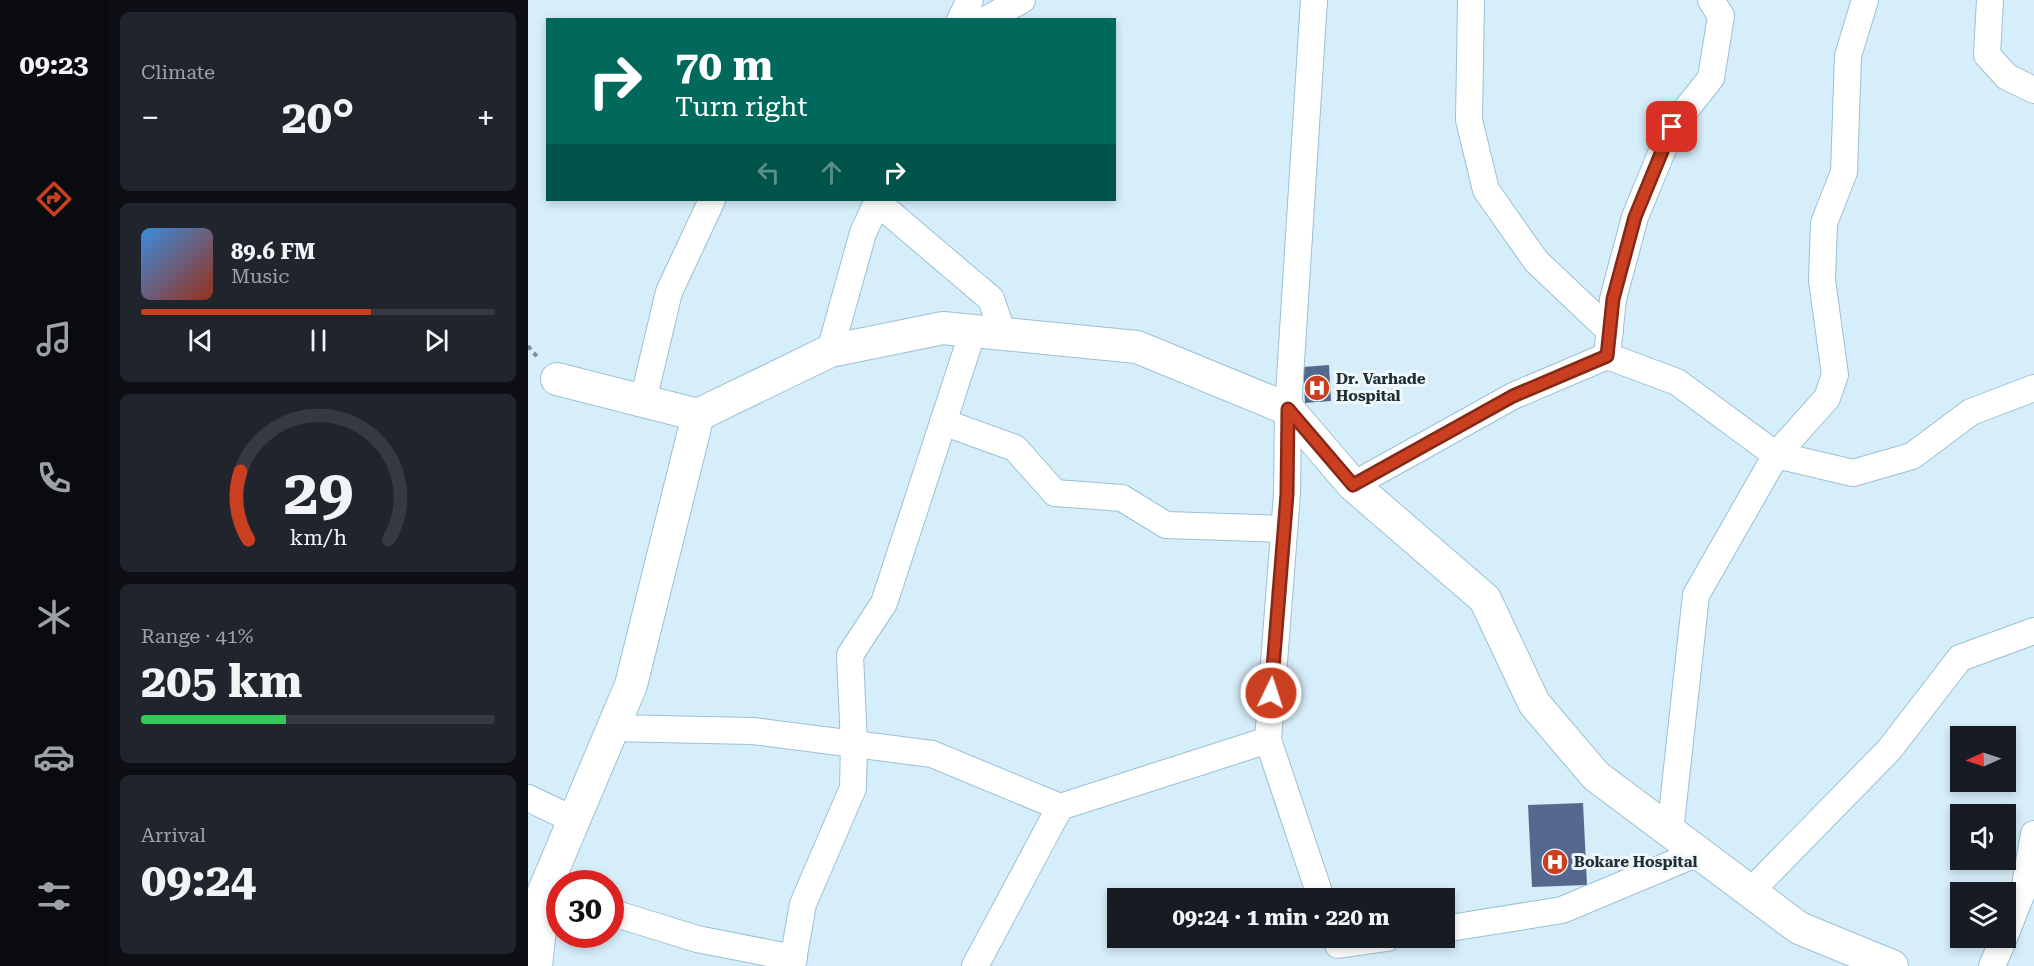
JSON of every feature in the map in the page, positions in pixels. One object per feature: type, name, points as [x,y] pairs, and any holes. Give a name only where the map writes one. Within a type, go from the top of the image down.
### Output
[{"type":"street","points":[[961,18],[970,0]]},
{"type":"street","points":[[990,18],[1022,0]]},
{"type":"street","points":[[1314,0],[1288,409],[1287,494],[1268,740],[1319,888]]},
{"type":"street","points":[[1471,0],[1469,120],[1486,190],[1536,261],[1610,331]]},
{"type":"street","points":[[1607,356],[1613,299],[1635,217],[1672,127],[1712,78],[1722,16],[1711,0]]},
{"type":"street","points":[[1670,831],[1696,595],[1776,455],[1827,398],[1835,375],[1822,280],[1824,223],[1844,172],[1848,56],[1865,0]]},
{"type":"street","points":[[1990,0],[1987,55],[2007,77],[2034,90]]},
{"type":"street","points":[[643,401],[669,292],[712,201]]},
{"type":"street","points":[[624,916],[697,939],[793,962],[803,904],[853,788],[854,744],[850,655],[884,603],[943,422],[988,333],[991,299],[878,201],[864,233],[830,351]]},
{"type":"street","points":[[557,380],[698,416],[830,351],[943,328],[1137,347],[1288,409],[1353,485],[1485,599],[1534,703],[1596,776],[1799,928],[1892,966]]},
{"type":"street","points":[[1353,485],[1513,396],[1607,356],[1677,382],[1776,455],[1853,473],[1912,456],[1971,412],[2034,388]]},
{"type":"street","points":[[559,870],[574,820],[631,685],[698,416]]},
{"type":"street","points":[[943,422],[1015,448],[1055,493],[1122,498],[1166,525],[1284,529]]},
{"type":"street","points":[[1750,892],[1889,750],[1960,658],[2034,631]]},
{"type":"street","points":[[612,728],[753,731],[932,754],[1060,807],[1268,740]]},
{"type":"street","points":[[528,798],[574,820]]},
{"type":"street","points":[[975,966],[1060,807]]},
{"type":"street","points":[[2016,908],[2025,885],[2034,834]]},
{"type":"street","points":[[1455,926],[1562,910],[1698,853]]},
{"type":"street","points":[[536,966],[546,920]]},
{"type":"street","points":[[1992,966],[2000,948]]},
{"type":"building","points":[[1329,365],[1331,401],[1305,403],[1303,367]]},
{"type":"building","points":[[1583,803],[1587,885],[1532,887],[1528,805]]},
{"type":"place","name":"Dr. Varhade Hospital","points":[[1317,388]]},
{"type":"place","name":"Bokare Hospital","points":[[1555,862]]},
{"type":"route","points":[[1271,693],[1287,494],[1288,409],[1353,485],[1513,396],[1607,356],[1613,299],[1635,217],[1672,127]]}]
